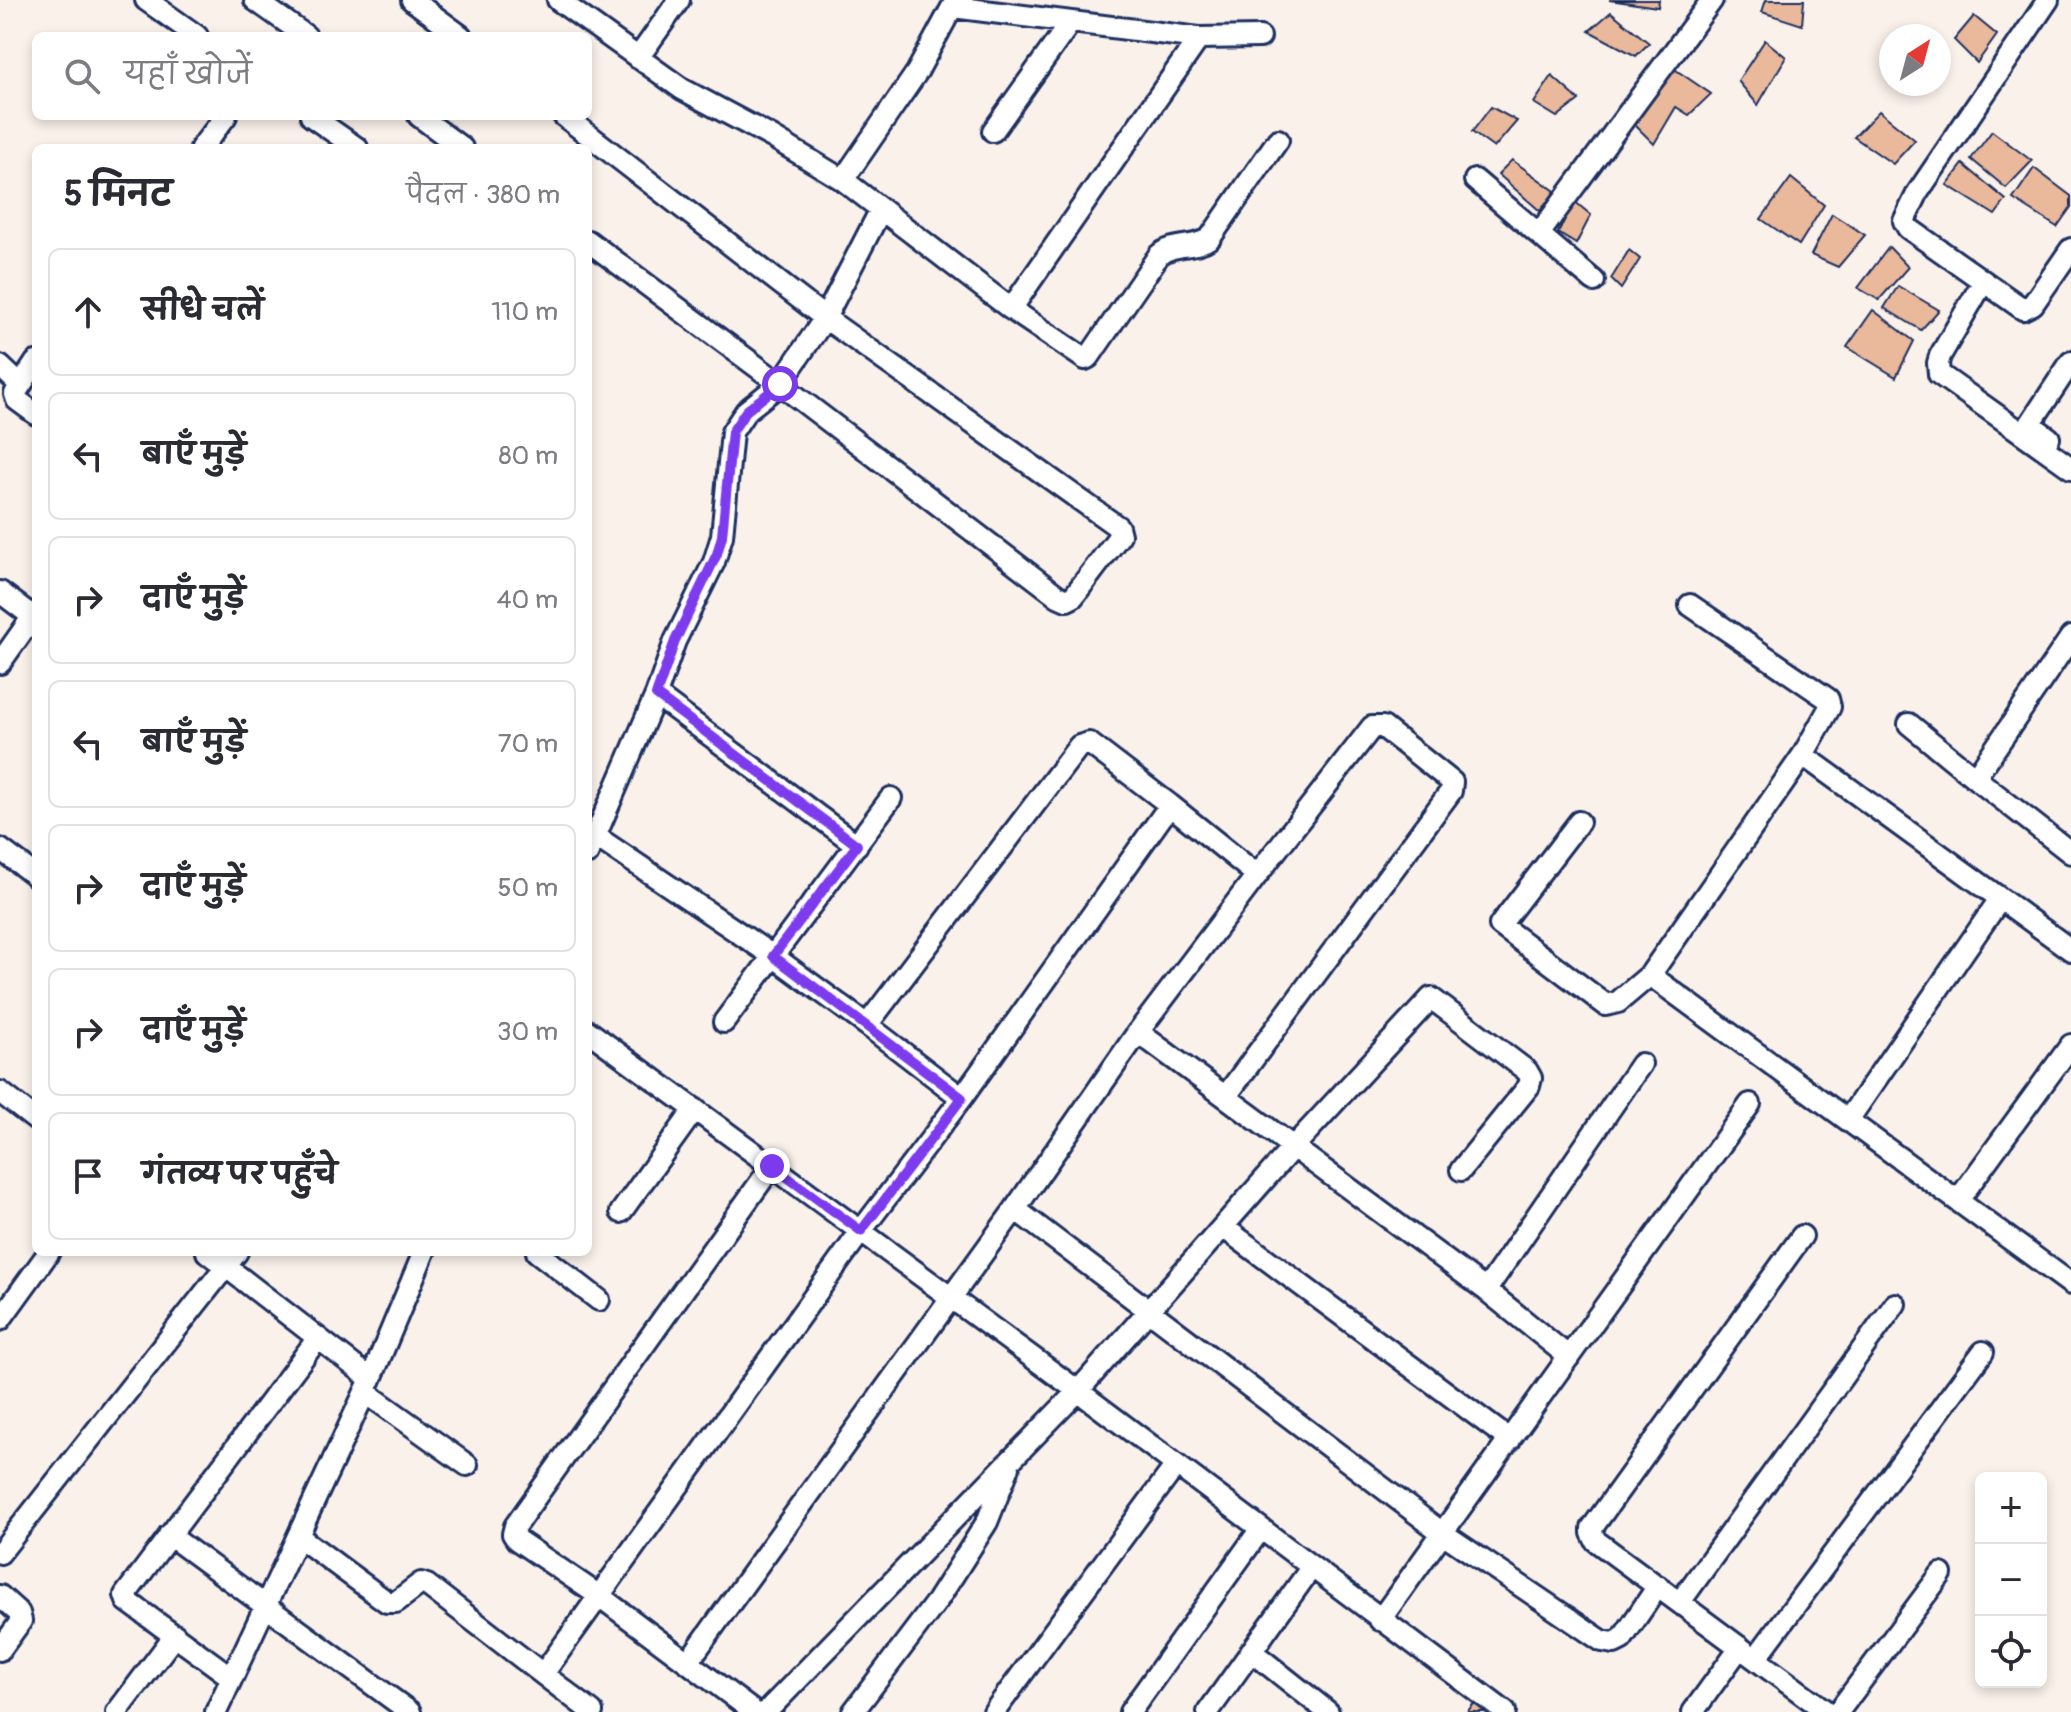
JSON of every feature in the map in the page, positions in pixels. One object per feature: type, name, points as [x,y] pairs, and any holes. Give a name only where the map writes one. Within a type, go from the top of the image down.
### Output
[{"type":"street","points":[[146,0],[191,32]]},
{"type":"street","points":[[255,0],[300,32]]},
{"type":"street","points":[[412,0],[456,32]]},
{"type":"street","points":[[558,0],[704,103],[772,137],[843,180],[1011,309],[1081,358],[1088,358],[1159,255],[1175,246],[1207,241],[1278,140]]},
{"type":"street","points":[[638,58],[679,0]]},
{"type":"street","points":[[1539,234],[1712,0]]},
{"type":"street","points":[[2048,0],[1918,192],[1904,221],[1908,228],[1983,282],[2027,309],[2071,249]]},
{"type":"street","points":[[843,180],[917,72],[955,4],[1070,23],[1199,38],[1260,37]]},
{"type":"street","points":[[993,131],[1070,23]]},
{"type":"street","points":[[1011,309],[1199,38]]},
{"type":"street","points":[[204,144],[223,120]]},
{"type":"street","points":[[317,120],[351,144]]},
{"type":"street","points":[[424,120],[457,144]]},
{"type":"street","points":[[569,120],[825,318],[1118,527],[1120,535],[1073,597],[1067,600],[1058,596],[592,244]]},
{"type":"street","points":[[1475,180],[1594,281]]},
{"type":"street","points":[[880,211],[825,318],[780,384],[746,411],[732,432],[722,536],[717,554],[675,641],[656,695],[593,832],[773,956],[962,1098]]},
{"type":"street","points":[[1983,282],[1940,356],[1939,374],[2071,468]]},
{"type":"street","points":[[2071,362],[2030,424],[2071,455]]},
{"type":"street","points":[[0,366],[19,384]]},
{"type":"street","points":[[32,367],[15,392],[17,400],[32,411]]},
{"type":"street","points":[[0,592],[32,614]]},
{"type":"street","points":[[1579,822],[1500,925],[1606,1005],[1618,1002],[1650,975],[1803,755],[1830,710],[1828,699],[1690,605]]},
{"type":"street","points":[[0,663],[32,620]]},
{"type":"street","points":[[1975,778],[2071,637]]},
{"type":"street","points":[[656,695],[857,845]]},
{"type":"street","points":[[1909,724],[2071,853]]},
{"type":"street","points":[[688,1662],[1015,1209],[1138,1032],[1372,727],[1383,727],[1452,782],[1451,791],[1226,1096]]},
{"type":"street","points":[[867,1025],[1081,744],[1093,745],[1257,875]]},
{"type":"street","points":[[1803,755],[2071,950]]},
{"type":"street","points":[[724,1022],[891,798]]},
{"type":"street","points":[[543,1674],[861,1231],[962,1098],[1170,805]]},
{"type":"street","points":[[0,849],[32,873]]},
{"type":"street","points":[[1848,1120],[2000,899]]},
{"type":"street","points":[[1650,975],[2071,1284]]},
{"type":"street","points":[[766,1712],[1078,1391],[1294,1146],[1431,998],[1527,1071],[1531,1078],[1529,1086],[1461,1170]]},
{"type":"street","points":[[1138,1032],[1486,1290],[1569,1357]]},
{"type":"street","points":[[592,1034],[1078,1391],[1505,1712]]},
{"type":"street","points":[[1959,1199],[2071,1045]]},
{"type":"street","points":[[1486,1290],[1641,1064]]},
{"type":"street","points":[[0,1092],[32,1117]]},
{"type":"street","points":[[1380,1620],[1750,1104]]},
{"type":"street","points":[[621,1212],[695,1109]]},
{"type":"street","points":[[754,1712],[598,1595],[517,1540],[513,1530],[772,1166]]},
{"type":"street","points":[[1015,1209],[1441,1532],[1577,1625],[1609,1643],[1619,1642],[1658,1586]]},
{"type":"street","points":[[1223,1227],[1510,1440]]},
{"type":"street","points":[[1802,1236],[1592,1528],[1592,1533],[1596,1541],[1827,1712]]},
{"type":"street","points":[[0,1320],[46,1256]]},
{"type":"street","points":[[225,1708],[231,1677],[368,1386],[422,1256]]},
{"type":"street","points":[[542,1256],[599,1300]]},
{"type":"street","points":[[0,1553],[231,1260],[368,1386],[467,1465]]},
{"type":"street","points":[[1680,1602],[1895,1304]]},
{"type":"street","points":[[231,1677],[127,1601],[125,1596],[318,1338]]},
{"type":"street","points":[[1693,1712],[1748,1652],[1983,1352]]},
{"type":"street","points":[[853,1712],[937,1601],[987,1522],[1013,1458]]},
{"type":"street","points":[[994,1712],[1176,1465]]},
{"type":"street","points":[[1130,1712],[1260,1530]]},
{"type":"street","points":[[169,1535],[410,1712]]},
{"type":"street","points":[[298,1536],[387,1602],[396,1602],[423,1583],[592,1712]]},
{"type":"street","points":[[1208,1712],[1311,1568]]},
{"type":"street","points":[[1838,1712],[1941,1574]]},
{"type":"street","points":[[0,1596],[16,1609],[21,1621],[0,1650]]},
{"type":"street","points":[[117,1712],[175,1635]]},
{"type":"street","points":[[1251,1651],[1328,1712]]},
{"type":"building","points":[[1609,0],[1659,0],[1658,7]]},
{"type":"building","points":[[1766,0],[1804,0],[1802,25],[1762,12]]},
{"type":"building","points":[[1611,12],[1649,43],[1636,56],[1589,31]]},
{"type":"building","points":[[1974,16],[1997,35],[1977,63],[1954,40]]},
{"type":"building","points":[[1765,40],[1786,57],[1758,105],[1738,81]]},
{"type":"building","points":[[1673,68],[1711,94],[1689,115],[1676,107],[1654,144],[1635,125]]},
{"type":"building","points":[[1552,76],[1579,100],[1557,117],[1534,103]]},
{"type":"building","points":[[1491,107],[1517,121],[1494,148],[1472,132]]},
{"type":"building","points":[[1879,111],[1915,140],[1893,164],[1854,137]]},
{"type":"building","points":[[1992,131],[2032,161],[2006,188],[1971,159]]},
{"type":"building","points":[[1512,160],[1555,191],[1540,211],[1498,174]]},
{"type":"building","points":[[1963,164],[2006,200],[1995,215],[1947,185]]},
{"type":"building","points":[[2034,168],[2071,196],[2071,207],[2057,227],[2013,199]]},
{"type":"building","points":[[1791,178],[1824,205],[1799,245],[1761,219]]},
{"type":"building","points":[[1574,201],[1591,215],[1576,244],[1558,233]]},
{"type":"building","points":[[1832,214],[1865,235],[1838,267],[1811,255]]},
{"type":"building","points":[[1889,247],[1908,267],[1879,300],[1858,288]]},
{"type":"building","points":[[1629,250],[1640,259],[1621,289],[1611,279]]},
{"type":"building","points":[[1898,286],[1939,310],[1921,330],[1884,308]]},
{"type":"building","points":[[1873,310],[1914,341],[1896,377],[1847,347]]},
{"type":"building","points":[[1476,1701],[1490,1712],[1467,1712]]},
{"type":"route","points":[[772,1166],[861,1231],[962,1098],[773,956],[857,845],[656,695],[675,641],[717,554],[722,536],[730,437],[746,411],[780,384]]}]
